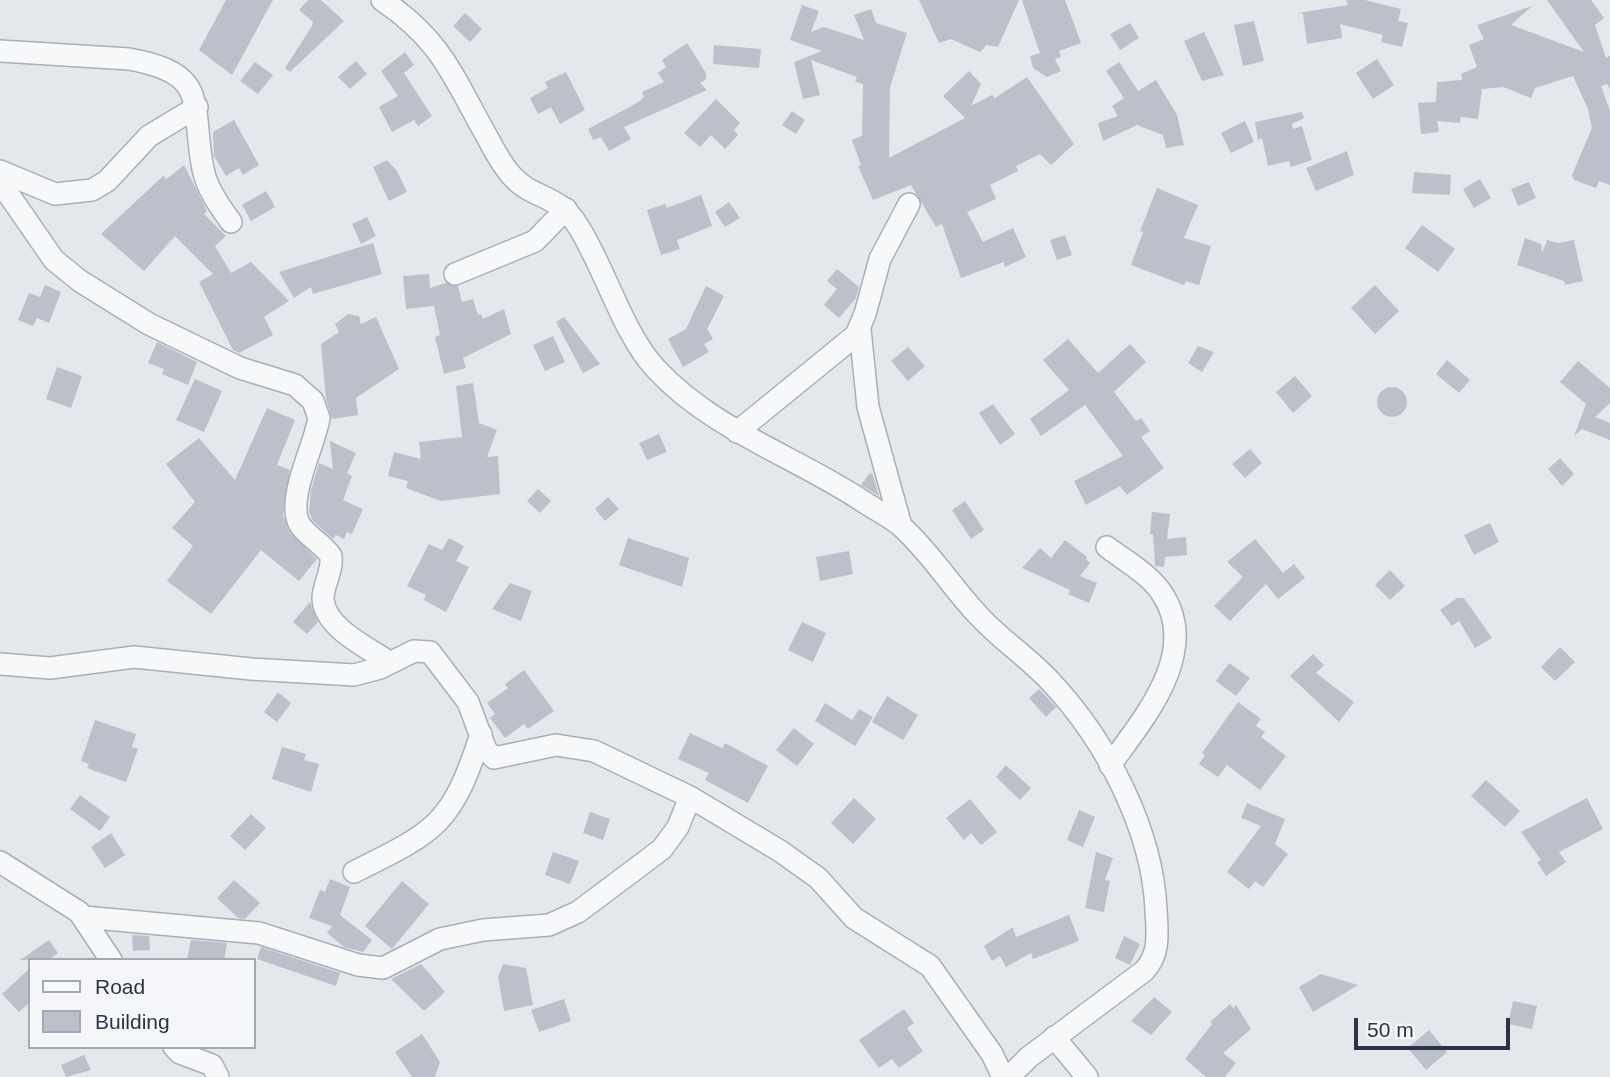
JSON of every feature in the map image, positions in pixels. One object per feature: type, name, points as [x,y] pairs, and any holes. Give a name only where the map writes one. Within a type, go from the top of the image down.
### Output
[{"type":"street","points":[[382,0],[420,28],[443,57],[510,175],[529,190],[550,198],[566,209],[592,250],[647,358],[702,410],[737,432],[826,477],[901,526],[981,619],[1050,681],[1110,765],[1132,806],[1148,853],[1156,896],[1157,947],[1144,971],[1029,1057],[1009,1077]]},
{"type":"street","points":[[0,51],[149,62],[180,76],[188,86],[197,107],[205,175],[215,198],[231,222]]},
{"type":"street","points":[[0,171],[55,194],[92,190],[107,181],[149,136],[197,107]]},
{"type":"street","points":[[0,182],[54,260],[80,281],[149,324],[240,368],[289,382],[309,396],[319,418],[298,488],[297,518],[301,527],[331,556],[323,595],[329,615],[342,629],[389,662]]},
{"type":"street","points":[[901,526],[868,407],[860,329],[880,259],[909,204]]},
{"type":"street","points":[[454,274],[535,241],[566,209]]},
{"type":"street","points":[[737,432],[838,352],[860,329]]},
{"type":"street","points":[[1107,547],[1162,593],[1172,613],[1176,633],[1173,658],[1162,685],[1110,765]]},
{"type":"street","points":[[0,664],[50,668],[134,657],[341,675],[366,672],[414,650],[430,653],[468,702],[486,750],[496,759],[543,747],[580,748],[607,755],[690,797],[799,863],[818,878],[854,918],[930,966],[992,1054],[1003,1077]]},
{"type":"street","points":[[354,872],[415,840],[443,818],[465,781],[481,734]]},
{"type":"street","points":[[84,917],[259,933],[348,962],[382,968],[440,939],[483,930],[549,925],[578,912],[662,849],[678,827],[690,797]]},
{"type":"street","points":[[0,862],[84,917],[110,958]]},
{"type":"street","points":[[1055,1037],[1087,1077]]},
{"type":"street","points":[[176,1049],[212,1065],[218,1077]]},
{"type":"street","points":[[992,1054],[1029,1057]]},
{"type":"building","points":[[226,0],[273,0],[232,75],[199,50]]},
{"type":"building","points":[[308,0],[321,0],[344,21],[290,72],[285,68],[313,22],[299,10]]},
{"type":"building","points":[[919,0],[1019,0],[998,47],[987,45],[980,52],[951,39],[939,43]]},
{"type":"building","points":[[1022,0],[1065,0],[1081,43],[1059,51],[1061,57],[1055,59],[1061,71],[1047,77],[1033,68],[1030,56],[1040,53]]},
{"type":"building","points":[[1346,0],[1365,0],[1401,9],[1398,21],[1408,23],[1402,47],[1381,42],[1383,35],[1340,24],[1342,38],[1307,44],[1303,14],[1298,13],[1348,5]]},
{"type":"building","points":[[1547,0],[1591,0],[1604,18],[1595,25],[1606,58],[1610,56],[1610,89],[1607,84],[1601,86],[1610,111],[1610,185],[1599,181],[1596,188],[1574,180],[1572,175],[1592,128],[1588,109],[1573,76],[1535,88],[1531,98],[1503,87],[1482,89],[1478,119],[1461,117],[1460,123],[1437,121],[1439,132],[1421,134],[1418,103],[1436,102],[1437,82],[1462,80],[1461,74],[1477,67],[1469,45],[1484,39],[1477,25],[1532,6],[1511,25],[1584,52]]},
{"type":"building","points":[[802,5],[819,11],[811,32],[824,27],[864,40],[854,15],[871,9],[876,23],[907,33],[890,87],[889,158],[965,118],[943,96],[969,71],[981,84],[971,106],[992,95],[995,98],[1027,77],[1074,144],[1051,165],[1040,154],[1016,166],[1018,171],[990,185],[996,199],[967,212],[983,242],[1013,228],[1026,257],[1005,267],[1004,262],[961,278],[942,224],[936,227],[911,185],[873,200],[858,166],[861,165],[852,140],[862,136],[863,84],[855,82],[857,77],[811,60],[820,95],[803,99],[794,62],[822,51],[790,40]]},
{"type":"building","points":[[465,13],[482,29],[470,42],[453,26]]},
{"type":"building","points":[[1254,21],[1264,61],[1243,66],[1234,25]]},
{"type":"building","points":[[1130,23],[1139,38],[1120,50],[1110,34]]},
{"type":"building","points":[[1204,32],[1224,75],[1202,81],[1184,41]]},
{"type":"building","points":[[687,43],[706,73],[706,79],[700,83],[707,90],[624,127],[631,139],[609,151],[601,137],[593,140],[588,129],[637,103],[644,97],[642,92],[664,82],[658,73],[666,67],[662,60]]},
{"type":"building","points":[[714,45],[761,49],[759,68],[713,64]]},
{"type":"building","points":[[405,52],[414,65],[404,73],[432,116],[418,126],[414,120],[392,132],[379,107],[398,96],[381,71]]},
{"type":"building","points":[[1377,59],[1394,85],[1373,99],[1356,73]]},
{"type":"building","points":[[356,61],[367,74],[350,89],[338,77]]},
{"type":"building","points":[[255,62],[273,75],[258,94],[240,81]]},
{"type":"building","points":[[1119,62],[1138,91],[1156,80],[1177,115],[1184,145],[1166,148],[1163,135],[1137,125],[1103,141],[1098,123],[1118,116],[1112,106],[1124,98],[1106,71]]},
{"type":"building","points":[[566,72],[585,110],[560,124],[551,107],[538,114],[530,98],[548,88],[545,82]]},
{"type":"building","points":[[716,99],[740,123],[734,130],[738,135],[725,149],[711,135],[700,147],[684,133]]},
{"type":"building","points":[[792,111],[805,120],[796,134],[782,125]]},
{"type":"building","points":[[1302,112],[1304,118],[1292,124],[1293,129],[1302,126],[1312,160],[1291,167],[1289,161],[1268,166],[1262,138],[1258,140],[1255,122]]},
{"type":"building","points":[[234,120],[259,165],[243,175],[239,168],[226,176],[214,156],[213,132]]},
{"type":"building","points":[[1245,121],[1254,142],[1231,153],[1221,133]]},
{"type":"building","points":[[1347,151],[1354,175],[1316,191],[1306,168]]},
{"type":"building","points":[[387,160],[397,171],[407,192],[389,201],[373,167]]},
{"type":"building","points":[[184,165],[207,211],[204,214],[226,236],[215,246],[231,273],[251,262],[289,301],[264,317],[273,335],[239,353],[233,350],[199,282],[213,274],[175,236],[144,271],[101,234],[163,176],[167,179]]},
{"type":"building","points":[[1414,172],[1451,175],[1450,195],[1412,193]]},
{"type":"building","points":[[1480,179],[1491,198],[1474,208],[1463,189]]},
{"type":"building","points":[[1529,182],[1536,198],[1518,206],[1511,189]]},
{"type":"building","points":[[1157,188],[1198,205],[1184,238],[1211,246],[1199,285],[1186,281],[1184,285],[1131,265],[1143,232],[1140,231]]},
{"type":"building","points":[[266,191],[275,207],[251,221],[242,205]]},
{"type":"building","points":[[701,195],[712,226],[677,240],[680,249],[661,255],[647,210],[665,204],[667,208]]},
{"type":"building","points":[[729,202],[740,218],[725,227],[715,212]]},
{"type":"building","points":[[367,217],[376,236],[361,244],[352,224]]},
{"type":"building","points":[[1422,225],[1455,249],[1438,272],[1405,248]]},
{"type":"building","points":[[1065,235],[1072,255],[1057,260],[1050,240]]},
{"type":"building","points":[[1525,238],[1541,244],[1542,253],[1547,240],[1558,243],[1574,240],[1583,281],[1565,285],[1564,281],[1517,265]]},
{"type":"building","points":[[373,243],[382,274],[313,294],[311,287],[294,298],[279,272]]},
{"type":"building","points":[[837,269],[859,287],[856,298],[839,318],[824,305],[837,289],[827,281]]},
{"type":"building","points":[[429,274],[430,288],[446,283],[458,286],[462,302],[473,299],[478,315],[481,314],[483,319],[504,309],[511,334],[463,358],[466,368],[444,374],[435,337],[440,335],[434,306],[406,309],[403,276]]},
{"type":"building","points":[[45,285],[61,292],[49,323],[37,318],[33,326],[18,320],[29,293],[40,297]]},
{"type":"building","points":[[1375,285],[1399,311],[1375,334],[1351,308]]},
{"type":"building","points":[[706,286],[724,296],[707,329],[713,339],[704,344],[709,352],[683,367],[668,339],[686,329]]},
{"type":"building","points":[[348,314],[359,316],[361,324],[376,317],[399,369],[356,398],[358,415],[332,419],[326,399],[321,344],[339,332],[335,324]]},
{"type":"building","points":[[564,317],[600,364],[583,373],[556,322]]},
{"type":"building","points":[[553,336],[565,362],[545,371],[533,345]]},
{"type":"building","points":[[1068,339],[1098,373],[1130,344],[1146,362],[1114,392],[1136,421],[1141,418],[1150,431],[1141,437],[1164,468],[1127,495],[1120,486],[1086,505],[1074,481],[1123,456],[1085,405],[1041,436],[1030,419],[1069,390],[1043,360]]},
{"type":"building","points":[[157,342],[197,362],[188,385],[162,374],[164,369],[148,363]]},
{"type":"building","points":[[1198,346],[1214,352],[1202,372],[1188,363]]},
{"type":"building","points":[[908,347],[925,366],[908,381],[891,361]]},
{"type":"building","points":[[1447,360],[1470,380],[1459,393],[1436,374]]},
{"type":"building","points":[[1578,361],[1610,388],[1610,403],[1595,417],[1610,423],[1610,440],[1582,429],[1574,436],[1586,404],[1560,382]]},
{"type":"building","points":[[57,367],[82,376],[71,408],[46,399]]},
{"type":"building","points":[[1295,376],[1312,396],[1293,413],[1276,392]]},
{"type":"building","points":[[195,379],[222,391],[204,432],[176,420]]},
{"type":"building","points":[[473,383],[479,423],[497,430],[487,457],[498,456],[500,494],[441,501],[406,488],[408,481],[388,476],[394,452],[421,459],[419,442],[462,437],[456,386]]},
{"type":"building","points":[[1392,387],[1398,388],[1406,396],[1406,408],[1398,416],[1392,417],[1386,416],[1378,408],[1377,402],[1378,396],[1386,388]]},
{"type":"building","points":[[993,404],[1015,434],[1000,445],[979,413]]},
{"type":"building","points":[[267,408],[295,420],[277,465],[290,470],[283,515],[290,533],[317,559],[299,581],[261,550],[211,614],[167,581],[193,546],[172,528],[195,502],[166,464],[199,438],[235,480]]},
{"type":"building","points":[[659,434],[667,452],[647,460],[639,443]]},
{"type":"building","points":[[330,441],[356,453],[347,473],[352,476],[343,500],[363,509],[352,534],[347,532],[344,539],[336,535],[333,539],[313,521],[309,512],[311,490],[319,463],[333,469]]},
{"type":"building","points":[[1250,449],[1262,463],[1245,478],[1232,464]]},
{"type":"building","points":[[1560,458],[1574,474],[1562,486],[1548,469]]},
{"type":"building","points":[[870,473],[873,475],[879,496],[861,485]]},
{"type":"building","points":[[538,489],[551,501],[540,513],[527,501]]},
{"type":"building","points":[[608,497],[619,509],[605,521],[595,509]]},
{"type":"building","points":[[965,501],[984,530],[971,539],[952,510]]},
{"type":"building","points":[[1152,512],[1170,514],[1167,539],[1186,537],[1187,555],[1165,557],[1164,567],[1155,566],[1153,534],[1150,534]]},
{"type":"building","points":[[1490,523],[1499,542],[1474,555],[1464,535]]},
{"type":"building","points":[[449,538],[464,546],[456,561],[469,567],[446,612],[424,600],[426,595],[407,586],[429,544],[442,550]]},
{"type":"building","points":[[628,538],[689,558],[682,587],[619,565]]},
{"type":"building","points":[[1255,539],[1283,573],[1294,564],[1305,578],[1278,599],[1266,584],[1230,621],[1214,606],[1243,577],[1227,562]]},
{"type":"building","points":[[1065,540],[1087,557],[1090,563],[1080,576],[1097,583],[1089,603],[1068,594],[1070,590],[1022,568],[1040,548],[1051,558]]},
{"type":"building","points":[[849,551],[853,574],[820,581],[816,557]]},
{"type":"building","points":[[1390,570],[1405,586],[1390,600],[1375,585]]},
{"type":"building","points":[[510,583],[532,591],[521,621],[492,609]]},
{"type":"building","points":[[1457,598],[1464,598],[1492,638],[1475,648],[1459,621],[1452,626],[1440,610]]},
{"type":"building","points":[[310,602],[318,622],[307,634],[293,622]]},
{"type":"building","points":[[802,622],[826,633],[813,662],[788,650]]},
{"type":"building","points":[[1560,647],[1575,662],[1555,681],[1541,667]]},
{"type":"building","points":[[1313,654],[1324,665],[1316,673],[1354,702],[1339,722],[1290,676]]},
{"type":"building","points":[[1229,663],[1250,678],[1236,696],[1216,681]]},
{"type":"building","points":[[524,670],[554,711],[528,729],[524,724],[505,738],[490,718],[495,714],[487,703],[508,688],[505,684]]},
{"type":"building","points":[[1039,689],[1056,707],[1046,717],[1029,698]]},
{"type":"building","points":[[278,692],[291,703],[277,722],[264,712]]},
{"type":"building","points":[[887,696],[918,715],[903,740],[872,722]]},
{"type":"building","points":[[1238,702],[1261,719],[1256,726],[1265,732],[1261,737],[1286,756],[1260,790],[1227,765],[1218,777],[1199,764],[1205,755],[1202,753]]},
{"type":"building","points":[[825,703],[852,720],[859,709],[873,717],[855,746],[815,721]]},
{"type":"building","points":[[95,720],[136,734],[132,747],[138,749],[126,782],[87,768],[89,764],[81,761]]},
{"type":"building","points":[[794,728],[814,744],[797,766],[776,750]]},
{"type":"building","points":[[690,733],[722,748],[725,743],[768,766],[748,803],[705,780],[709,773],[678,759]]},
{"type":"building","points":[[282,747],[306,754],[304,760],[319,764],[311,792],[272,779]]},
{"type":"building","points":[[1006,765],[1031,788],[1020,800],[996,777]]},
{"type":"building","points":[[1486,780],[1520,811],[1505,827],[1471,796]]},
{"type":"building","points":[[80,795],[110,817],[100,831],[70,809]]},
{"type":"building","points":[[854,798],[876,819],[853,844],[831,823]]},
{"type":"building","points":[[1587,798],[1603,829],[1559,852],[1566,862],[1546,876],[1537,862],[1541,860],[1521,832]]},
{"type":"building","points":[[970,799],[997,832],[981,845],[971,833],[964,840],[946,818]]},
{"type":"building","points":[[1247,803],[1285,819],[1275,844],[1288,854],[1263,887],[1255,881],[1249,889],[1227,872],[1261,826],[1241,818]]},
{"type":"building","points":[[1079,810],[1095,817],[1083,847],[1067,840]]},
{"type":"building","points":[[590,812],[610,819],[603,840],[583,833]]},
{"type":"building","points":[[251,814],[266,828],[245,850],[230,836]]},
{"type":"building","points":[[111,833],[125,855],[105,868],[91,847]]},
{"type":"building","points":[[553,852],[579,861],[570,884],[545,875]]},
{"type":"building","points":[[1096,852],[1113,858],[1105,880],[1110,881],[1104,912],[1085,908]]},
{"type":"building","points":[[330,879],[350,887],[340,915],[372,940],[363,952],[344,947],[327,933],[332,926],[309,918],[320,890],[325,892]]},
{"type":"building","points":[[234,880],[260,903],[245,919],[238,918],[217,898]]},
{"type":"building","points":[[402,881],[429,904],[392,949],[365,926]]},
{"type":"building","points":[[1069,915],[1079,941],[1033,959],[1031,953],[1006,967],[1000,956],[992,961],[984,946],[1013,927],[1016,937]]},
{"type":"building","points":[[132,935],[149,936],[150,950],[133,951]]},
{"type":"building","points":[[1124,936],[1140,944],[1130,965],[1115,958]]},
{"type":"building","points":[[49,940],[58,953],[51,958],[20,960]]},
{"type":"building","points":[[191,940],[227,943],[224,958],[187,958]]},
{"type":"building","points":[[261,947],[340,973],[336,986],[257,959]]},
{"type":"building","points":[[421,964],[445,992],[424,1011],[391,979]]},
{"type":"building","points":[[503,964],[526,968],[533,1005],[504,1011],[498,977]]},
{"type":"building","points":[[28,970],[28,1004],[19,1012],[2,994]]},
{"type":"building","points":[[1321,974],[1358,985],[1313,1012],[1299,987]]},
{"type":"building","points":[[1154,997],[1172,1012],[1151,1035],[1131,1021]]},
{"type":"building","points":[[564,999],[571,1021],[539,1032],[531,1010]]},
{"type":"building","points":[[1513,1001],[1537,1006],[1532,1029],[1508,1024]]},
{"type":"building","points":[[1230,1004],[1233,1008],[1236,1005],[1251,1029],[1223,1053],[1236,1063],[1225,1077],[1206,1077],[1185,1059],[1212,1024],[1210,1022]]},
{"type":"building","points":[[904,1009],[914,1023],[907,1028],[923,1051],[899,1068],[892,1059],[879,1068],[859,1040]]},
{"type":"building","points":[[1429,1030],[1447,1052],[1426,1070],[1408,1048]]},
{"type":"building","points":[[422,1034],[440,1062],[435,1077],[412,1077],[395,1052]]},
{"type":"building","points":[[84,1055],[91,1070],[66,1077],[61,1065]]}]
